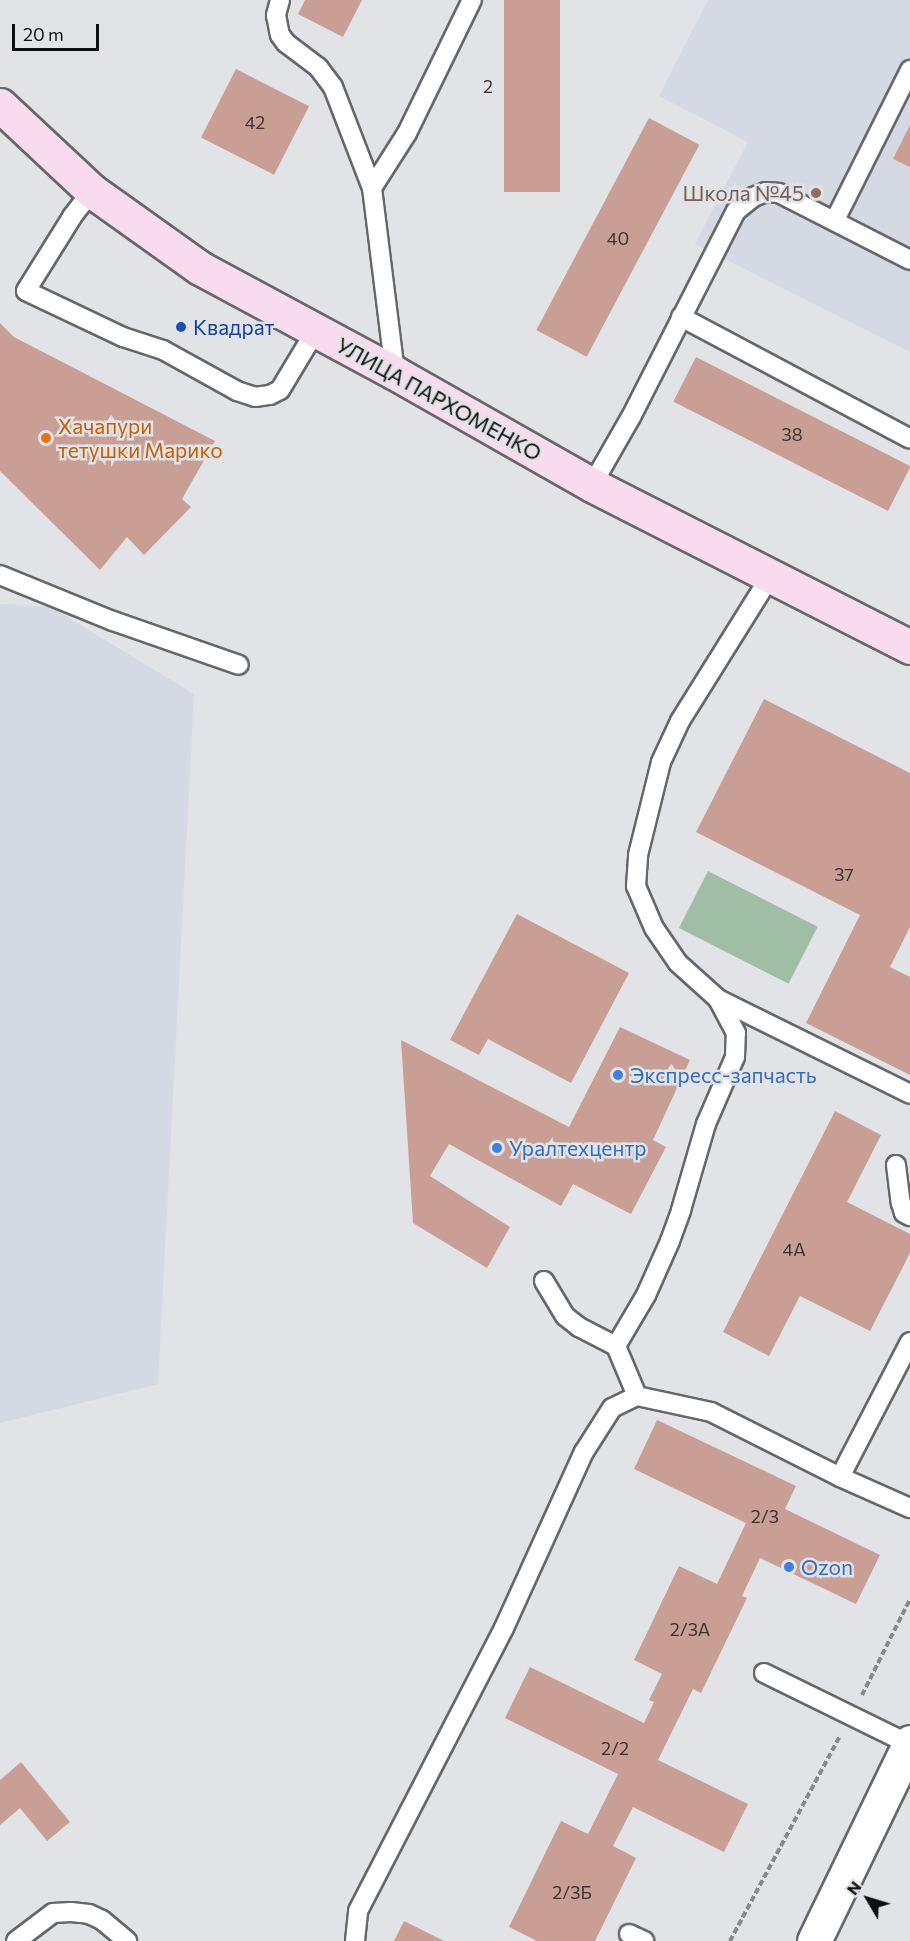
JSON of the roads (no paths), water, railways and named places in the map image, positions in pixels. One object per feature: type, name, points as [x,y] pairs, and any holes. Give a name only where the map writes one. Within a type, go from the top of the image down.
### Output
[{"type":"main road","name":"УЛИЦА ПАРХОМЕНКО","points":[[0,105],[92,191],[200,268],[395,373],[592,485],[910,647]]},
{"type":"street","points":[[814,1941],[910,1743]]},
{"type":"lane","points":[[280,0],[276,15],[280,35],[286,43],[318,67],[333,87],[372,188],[395,373]]},
{"type":"lane","points":[[372,188],[407,133],[472,0]]},
{"type":"lane","points":[[835,220],[910,70]]},
{"type":"lane","points":[[92,191],[72,217],[26,291],[123,337],[185,360],[237,391],[255,396],[270,395],[280,390],[316,330]]},
{"type":"lane","points":[[592,485],[631,417],[736,211],[753,197],[766,192],[778,193],[910,260]]},
{"type":"lane","points":[[681,317],[910,439]]},
{"type":"lane","points":[[1,573],[113,621],[240,664]]},
{"type":"lane","points":[[770,577],[680,721],[661,762],[638,855],[636,886],[654,928],[678,963],[718,999],[910,1094]]},
{"type":"lane","points":[[616,1346],[646,1295],[670,1241],[706,1124],[735,1057],[736,1033],[718,999]]},
{"type":"lane","points":[[896,1165],[901,1203],[904,1213],[910,1216]]},
{"type":"lane","points":[[544,1281],[564,1316],[579,1327],[616,1346],[638,1396]]},
{"type":"lane","points":[[840,1477],[910,1342]]},
{"type":"lane","points":[[355,1941],[358,1911],[504,1628],[584,1452],[612,1408],[638,1396],[711,1412],[840,1477],[910,1508]]},
{"type":"lane","points":[[764,1673],[910,1743]]},
{"type":"lane","points":[[16,1941],[53,1912],[71,1912],[89,1914],[102,1920],[127,1941]]},
{"type":"place","name":"Школа №45","points":[[816,193]]},
{"type":"place","name":"Квадрат","points":[[181,327]]},
{"type":"place","name":"Хачапури тетушки Марико","points":[[46,438]]},
{"type":"place","name":"Экспресс-запчасть","points":[[618,1075]]},
{"type":"place","name":"Уралтехцентр","points":[[497,1148]]},
{"type":"place","name":"Ozon","points":[[789,1567]]}]
